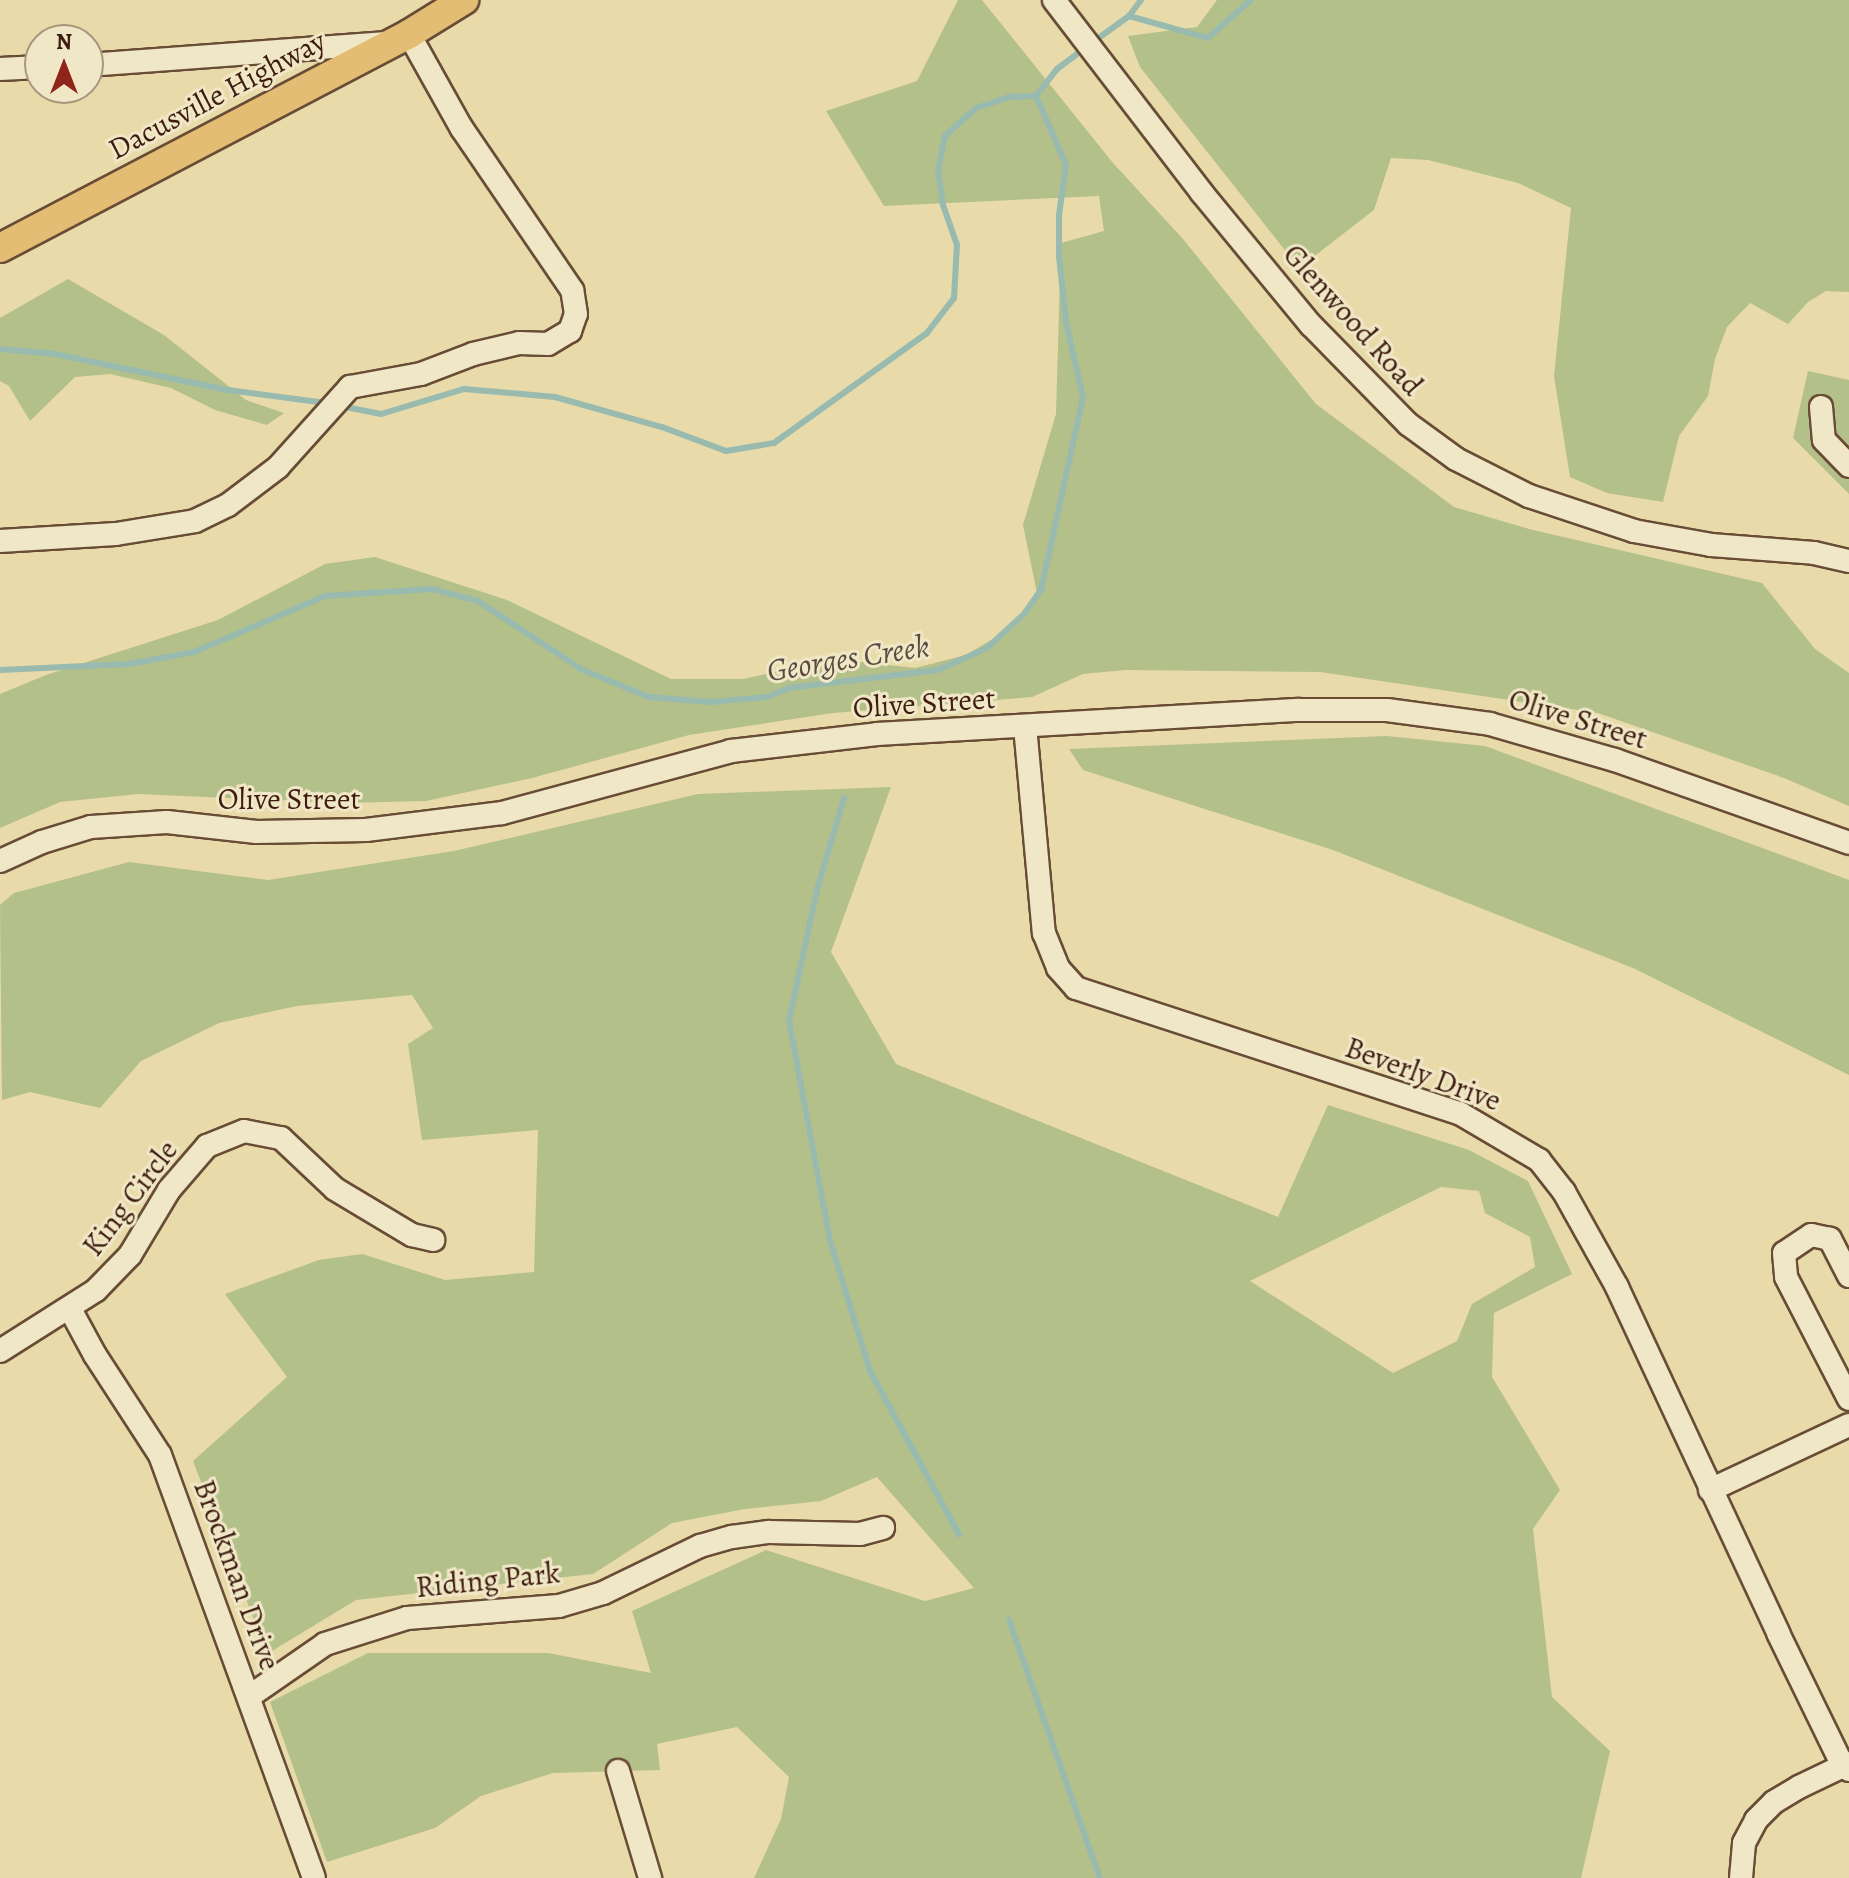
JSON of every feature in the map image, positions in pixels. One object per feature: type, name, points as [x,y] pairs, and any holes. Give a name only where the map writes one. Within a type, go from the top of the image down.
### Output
[{"type":"main road","name":"Dacusville Highway","points":[[0,248],[400,38],[464,0]]},
{"type":"street","name":"Glenwood Road","points":[[1054,0],[1311,325],[1408,424],[1456,459],[1529,496],[1634,531],[1711,545],[1814,553],[1849,561]]},
{"type":"street","points":[[0,541],[116,534],[195,521],[228,505],[278,467],[350,387],[421,374],[473,354],[519,343],[548,344],[570,331],[576,314],[572,290],[400,38],[104,64]]},
{"type":"street","points":[[0,69],[24,68]]},
{"type":"street","points":[[1821,407],[1824,440],[1849,466]]},
{"type":"street","name":"Olive Street","points":[[0,861],[42,842],[91,827],[167,822],[256,832],[366,830],[502,813],[731,751],[877,734],[1299,710],[1387,710],[1490,724],[1615,760],[1849,843]]},
{"type":"street","name":"Beverly Drive","points":[[1025,726],[1044,933],[1058,968],[1076,988],[1461,1114],[1539,1160],[1564,1192],[1617,1287],[1710,1490],[1847,1766]]},
{"type":"street","name":"King Circle","points":[[0,1351],[96,1290],[130,1255],[169,1190],[207,1146],[244,1131],[281,1138],[335,1189],[370,1213],[412,1235],[433,1240]]},
{"type":"street","points":[[1849,1276],[1830,1239],[1811,1235],[1784,1253],[1786,1277],[1849,1399]]},
{"type":"street","name":"Brockman Drive","points":[[70,1309],[95,1355],[160,1455],[314,1878]]},
{"type":"street","points":[[1710,1490],[1849,1425]]},
{"type":"street","name":"Riding Park","points":[[250,1696],[325,1644],[407,1618],[559,1606],[603,1593],[700,1546],[732,1537],[769,1532],[860,1534],[883,1528]]},
{"type":"street","points":[[1741,1878],[1744,1843],[1756,1820],[1786,1795],[1847,1766]]},
{"type":"street","points":[[618,1771],[650,1878]]},
{"type":"green space","points":[[958,0],[982,0],[1113,163],[1183,239],[1316,404],[1454,507],[1533,530],[1762,583],[1815,649],[1849,673],[1849,806],[1784,778],[1598,713],[1320,672],[1125,670],[1083,674],[1032,697],[833,713],[689,735],[532,778],[426,801],[344,803],[138,794],[60,802],[0,828],[0,694],[46,675],[218,620],[325,564],[375,557],[507,600],[671,679],[743,679],[834,659],[915,668],[966,655],[1016,625],[1038,598],[1023,525],[1056,414],[1061,243],[1104,231],[1099,196],[884,206],[826,111],[917,81]]},
{"type":"green space","points":[[1217,0],[1849,0],[1849,292],[1826,291],[1808,302],[1788,324],[1750,303],[1727,327],[1715,359],[1708,396],[1679,436],[1663,502],[1607,493],[1570,477],[1554,376],[1571,208],[1518,183],[1428,160],[1391,158],[1374,210],[1299,268],[1140,67],[1128,36],[1197,27]]},
{"type":"green space","points":[[68,279],[164,335],[246,400],[284,413],[267,425],[215,410],[171,388],[110,374],[75,377],[30,421],[9,386],[0,381],[0,318]]},
{"type":"green space","points":[[1808,371],[1849,380],[1849,494],[1793,438]]},
{"type":"green space","points":[[1387,736],[1485,746],[1849,880],[1849,1075],[1633,968],[1333,850],[1083,770],[1069,749]]},
{"type":"green space","points":[[891,787],[831,952],[896,1064],[1278,1217],[1328,1105],[1469,1150],[1528,1181],[1572,1274],[1494,1313],[1492,1377],[1560,1490],[1533,1529],[1552,1697],[1610,1751],[1581,1878],[754,1878],[781,1819],[789,1777],[737,1727],[657,1744],[660,1770],[553,1773],[481,1796],[435,1828],[327,1862],[270,1702],[368,1653],[548,1653],[651,1673],[632,1611],[766,1550],[925,1601],[974,1588],[877,1477],[821,1501],[745,1509],[672,1523],[593,1574],[356,1600],[267,1654],[193,1461],[287,1377],[225,1294],[319,1260],[362,1254],[445,1280],[534,1272],[538,1130],[422,1140],[408,1044],[433,1028],[412,995],[297,1006],[219,1023],[141,1061],[100,1108],[30,1092],[2,1100],[0,905],[14,893],[129,862],[268,880],[454,851],[698,794]],"holes":[[[1441,1187],[1479,1191],[1485,1213],[1530,1237],[1535,1267],[1472,1304],[1457,1341],[1393,1373],[1250,1281]]]},
{"type":"waterway","name":"Georges Creek","points":[[1093,42],[1129,16],[1141,0]]},
{"type":"waterway","name":"Georges Creek","points":[[1129,16],[1208,38],[1251,0]]},
{"type":"waterway","name":"Georges Creek","points":[[1036,96],[1057,69],[1084,49]]},
{"type":"waterway","points":[[340,406],[381,414],[464,389],[555,397],[662,427],[726,451],[774,443],[927,333],[954,298],[957,245],[943,205],[938,171],[945,136],[976,108],[1009,97],[1036,96]]},
{"type":"waterway","name":"Georges Creek","points":[[0,670],[129,664],[194,652],[325,596],[432,589],[478,601],[581,669],[649,697],[710,702],[767,697],[789,688],[938,670],[987,648],[1024,614],[1041,590],[1083,397],[1066,322],[1059,257],[1059,215],[1066,165],[1036,96]]},
{"type":"waterway","points":[[0,349],[55,354],[228,390],[326,403]]},
{"type":"waterway","points":[[844,798],[817,890],[789,1021],[830,1241],[870,1371],[959,1534]]},
{"type":"waterway","points":[[1009,1620],[1100,1878]]}]
